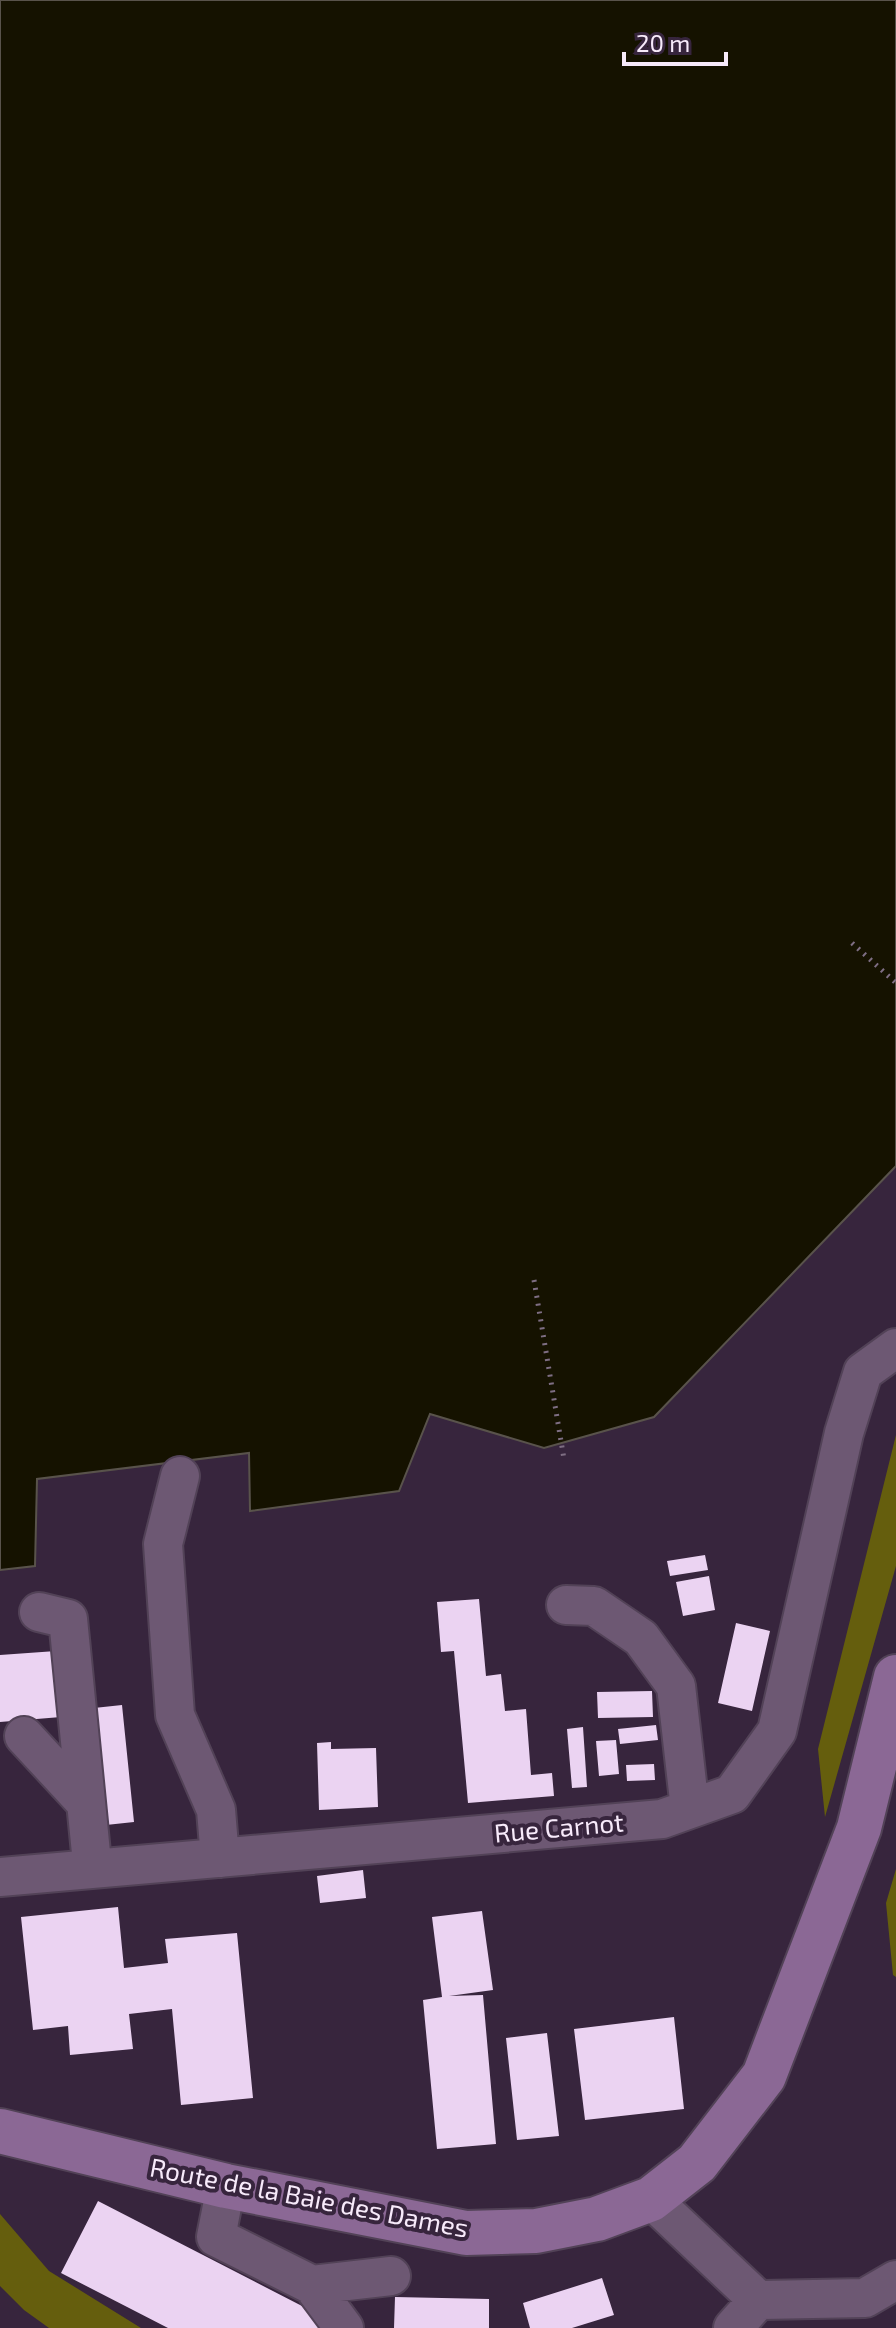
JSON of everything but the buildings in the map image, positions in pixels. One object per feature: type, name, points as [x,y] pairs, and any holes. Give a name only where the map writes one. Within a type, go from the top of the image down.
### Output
[{"type":"main road","name":"Route de la Baie des Dames","points":[[0,2131],[226,2186],[466,2233],[536,2231],[597,2219],[651,2199],[697,2163],[764,2076],[859,1828],[896,1677]]},
{"type":"street","name":"Rue Carnot","points":[[0,1877],[662,1819],[732,1794],[777,1731],[844,1433],[863,1372],[896,1348]]},
{"type":"street","points":[[180,1476],[163,1544],[175,1715],[216,1810],[220,1858]]},
{"type":"street","points":[[566,1605],[594,1606],[641,1638],[676,1686],[690,1809]]},
{"type":"street","points":[[39,1612],[68,1619],[91,1853]]},
{"type":"street","points":[[24,1736],[86,1803]]},
{"type":"street","points":[[226,2186],[216,2237],[312,2285],[391,2285],[399,2221]]},
{"type":"street","points":[[651,2199],[758,2300],[865,2298],[896,2280]]},
{"type":"street","points":[[312,2285],[344,2328]]},
{"type":"street","points":[[733,2328],[758,2300]]},
{"type":"path","points":[[852,943],[896,983]]},
{"type":"path","points":[[534,1280],[564,1459]]},
{"type":"shaded area","points":[[0,0],[896,0],[896,1166],[654,1417],[544,1448],[430,1414],[399,1491],[250,1511],[249,1453],[37,1479],[35,1566],[0,1570]]},
{"type":"shaded area","points":[[896,1435],[896,1566],[825,1817],[818,1749]]},
{"type":"shaded area","points":[[896,1869],[896,1977],[893,1975],[886,1903]]},
{"type":"shaded area","points":[[0,2214],[49,2271],[141,2328],[49,2328],[24,2310],[0,2286]]}]
